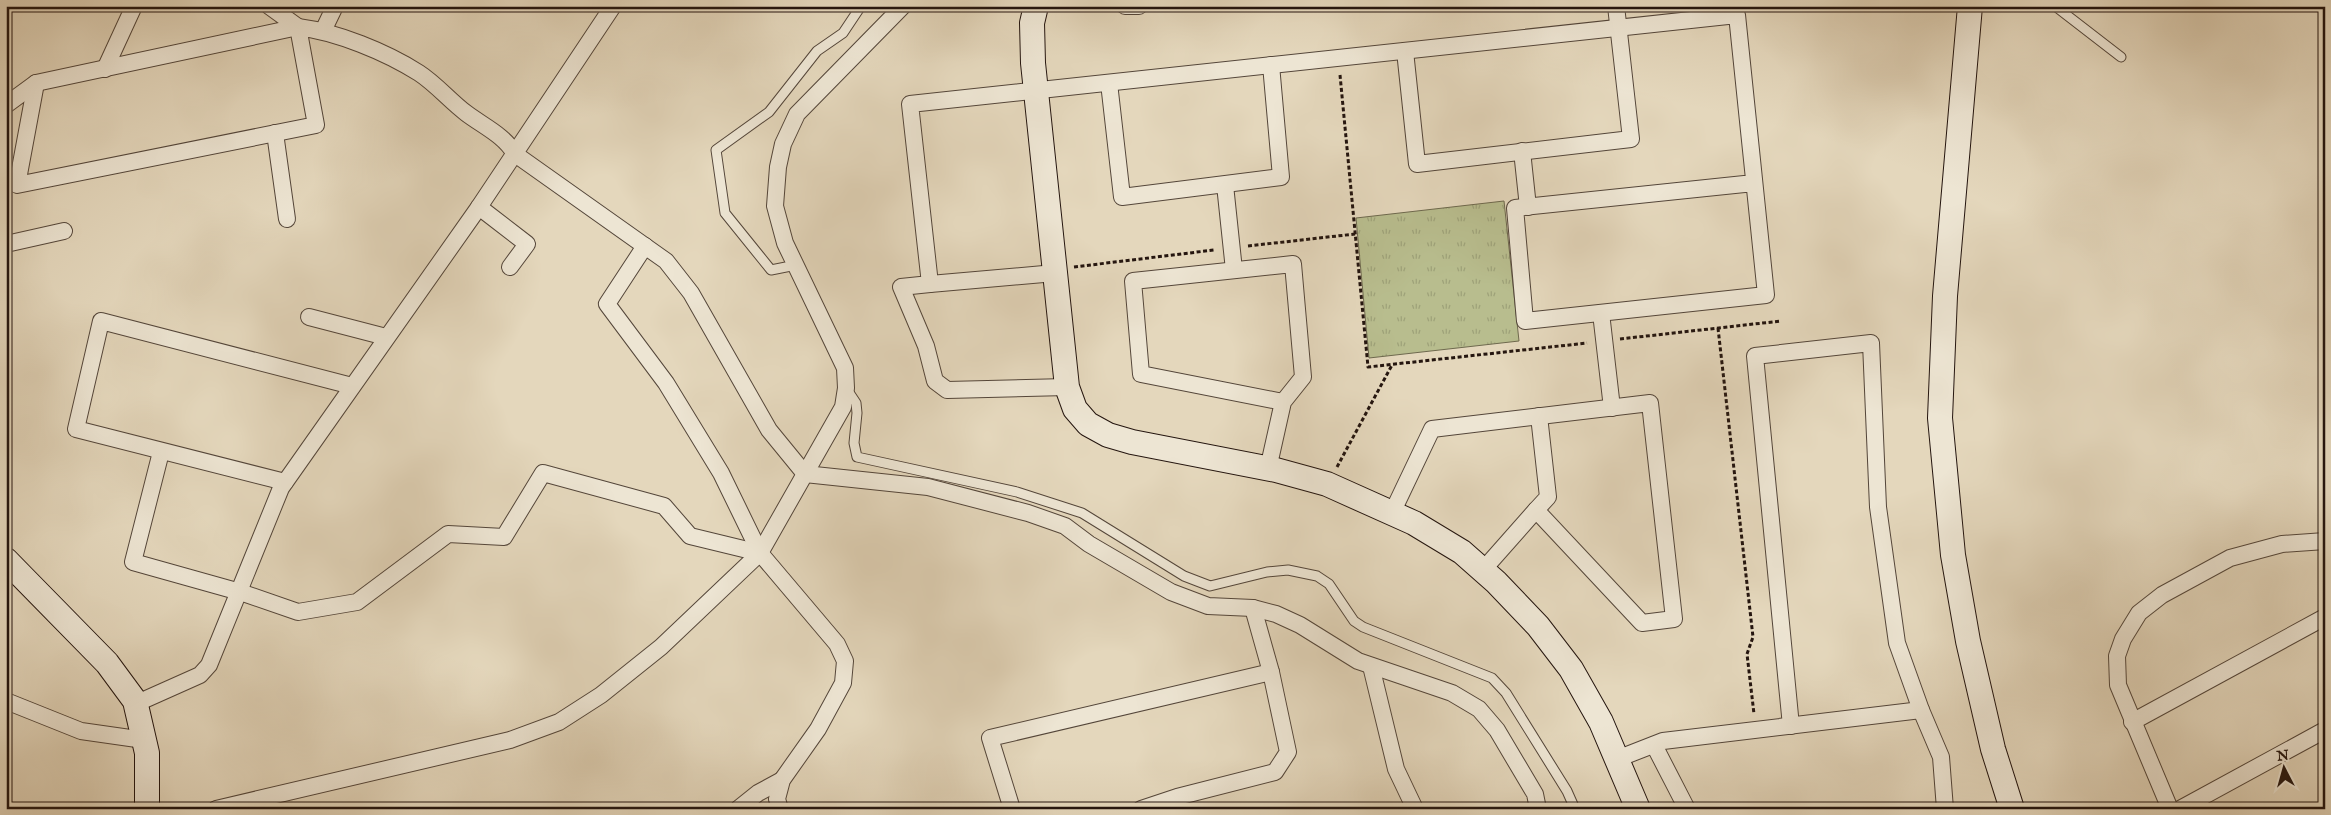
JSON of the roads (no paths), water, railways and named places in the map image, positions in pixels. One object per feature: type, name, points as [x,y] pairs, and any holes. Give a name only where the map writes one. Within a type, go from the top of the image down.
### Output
[{"type":"street","points":[[105,69],[134,6]]},
{"type":"street","points":[[36,83],[16,185],[316,125],[298,27],[270,6]]},
{"type":"street","points":[[324,31],[335,6]]},
{"type":"street","points":[[135,704],[200,676],[209,665],[285,482],[479,207],[613,6]]},
{"type":"street","points":[[216,809],[510,740],[559,722],[601,695],[661,646],[760,553],[843,407],[846,388],[845,368],[785,243],[775,206],[778,167],[783,144],[798,114],[903,6]]},
{"type":"street","points":[[1036,6],[1032,23],[1035,91],[1067,386],[1075,409],[1088,424],[1108,435],[1132,442],[1268,469],[1327,484],[1414,523],[1462,552],[1483,570],[1538,626],[1571,668],[1601,722],[1638,809]]},
{"type":"street","points":[[1405,51],[1417,164],[1631,139],[1616,6]]},
{"type":"street","points":[[1970,6],[1944,296],[1940,418],[1953,555],[1968,641],[1993,749],[2012,809]]},
{"type":"street","points":[[930,284],[910,104],[1737,15],[1766,295],[1525,321],[1515,208],[1754,183]]},
{"type":"street","points":[[6,105],[36,83],[298,27],[324,31],[386,56],[420,74],[466,112],[508,142],[515,154],[666,261],[691,293],[769,430],[805,474],[928,488],[1028,513],[1065,526],[1089,544],[1171,592],[1208,606],[1253,608],[1276,614],[1300,625],[1358,661],[1452,694],[1479,708],[1497,730],[1535,794],[1538,809]]},
{"type":"street","points":[[1109,83],[1122,197],[1281,177],[1271,65]]},
{"type":"street","points":[[275,134],[287,219]]},
{"type":"street","points":[[1522,151],[1528,207]]},
{"type":"street","points":[[1225,184],[1234,270]]},
{"type":"street","points":[[479,207],[527,244],[510,267]]},
{"type":"street","points":[[6,244],[64,232]]},
{"type":"street","points":[[645,246],[607,304],[666,383],[720,473],[760,553],[837,644],[844,661],[843,683],[818,730],[782,780],[778,799],[780,809]]},
{"type":"street","points":[[1268,469],[1283,402],[1303,377],[1293,264],[1133,281],[1141,374],[1283,402]]},
{"type":"street","points":[[1055,273],[901,287],[926,346],[935,381],[947,390],[1067,386]]},
{"type":"street","points":[[1601,313],[1612,408]]},
{"type":"street","points":[[309,317],[386,337]]},
{"type":"street","points":[[285,482],[76,429],[101,321],[352,386]]},
{"type":"street","points":[[1791,726],[1755,356],[1871,343],[1878,507],[1897,642],[1921,710],[1941,757],[1945,809]]},
{"type":"street","points":[[1392,513],[1432,429],[1650,403],[1674,619],[1642,623],[1536,510]]},
{"type":"street","points":[[1483,570],[1548,497],[1538,416]]},
{"type":"street","points":[[161,452],[133,562],[240,592],[298,612],[357,602],[448,534],[504,538],[543,473],[664,506],[690,536],[760,553]]},
{"type":"street","points":[[2170,809],[2118,685],[2117,656],[2123,639],[2139,613],[2162,595],[2230,558],[2282,544],[2325,541]]},
{"type":"street","points":[[7,562],[107,663],[135,704],[147,753],[147,809]]},
{"type":"street","points":[[1141,809],[1178,803],[1275,772],[1288,752],[1271,672],[1253,608]]},
{"type":"street","points":[[2132,722],[2325,617]]},
{"type":"street","points":[[1371,666],[1396,769],[1415,809]]},
{"type":"street","points":[[1012,809],[990,738],[1271,672]]},
{"type":"street","points":[[6,702],[81,732],[144,740]]},
{"type":"street","points":[[1616,759],[1663,741],[1921,710]]},
{"type":"street","points":[[2180,809],[2325,730]]},
{"type":"street","points":[[1654,744],[1687,809]]},
{"type":"street","points":[[738,809],[758,793],[782,780]]},
{"type":"lane","points":[[796,265],[771,270],[725,213],[716,150],[769,112],[817,51],[843,33],[861,6]]},
{"type":"lane","points":[[2055,6],[2121,57]]},
{"type":"lane","points":[[846,388],[856,403],[858,413],[854,444],[857,457],[1017,492],[1082,514],[1184,576],[1210,586],[1267,572],[1288,570],[1317,576],[1329,584],[1354,621],[1363,627],[1492,678],[1506,693],[1567,791],[1575,809]]}]
